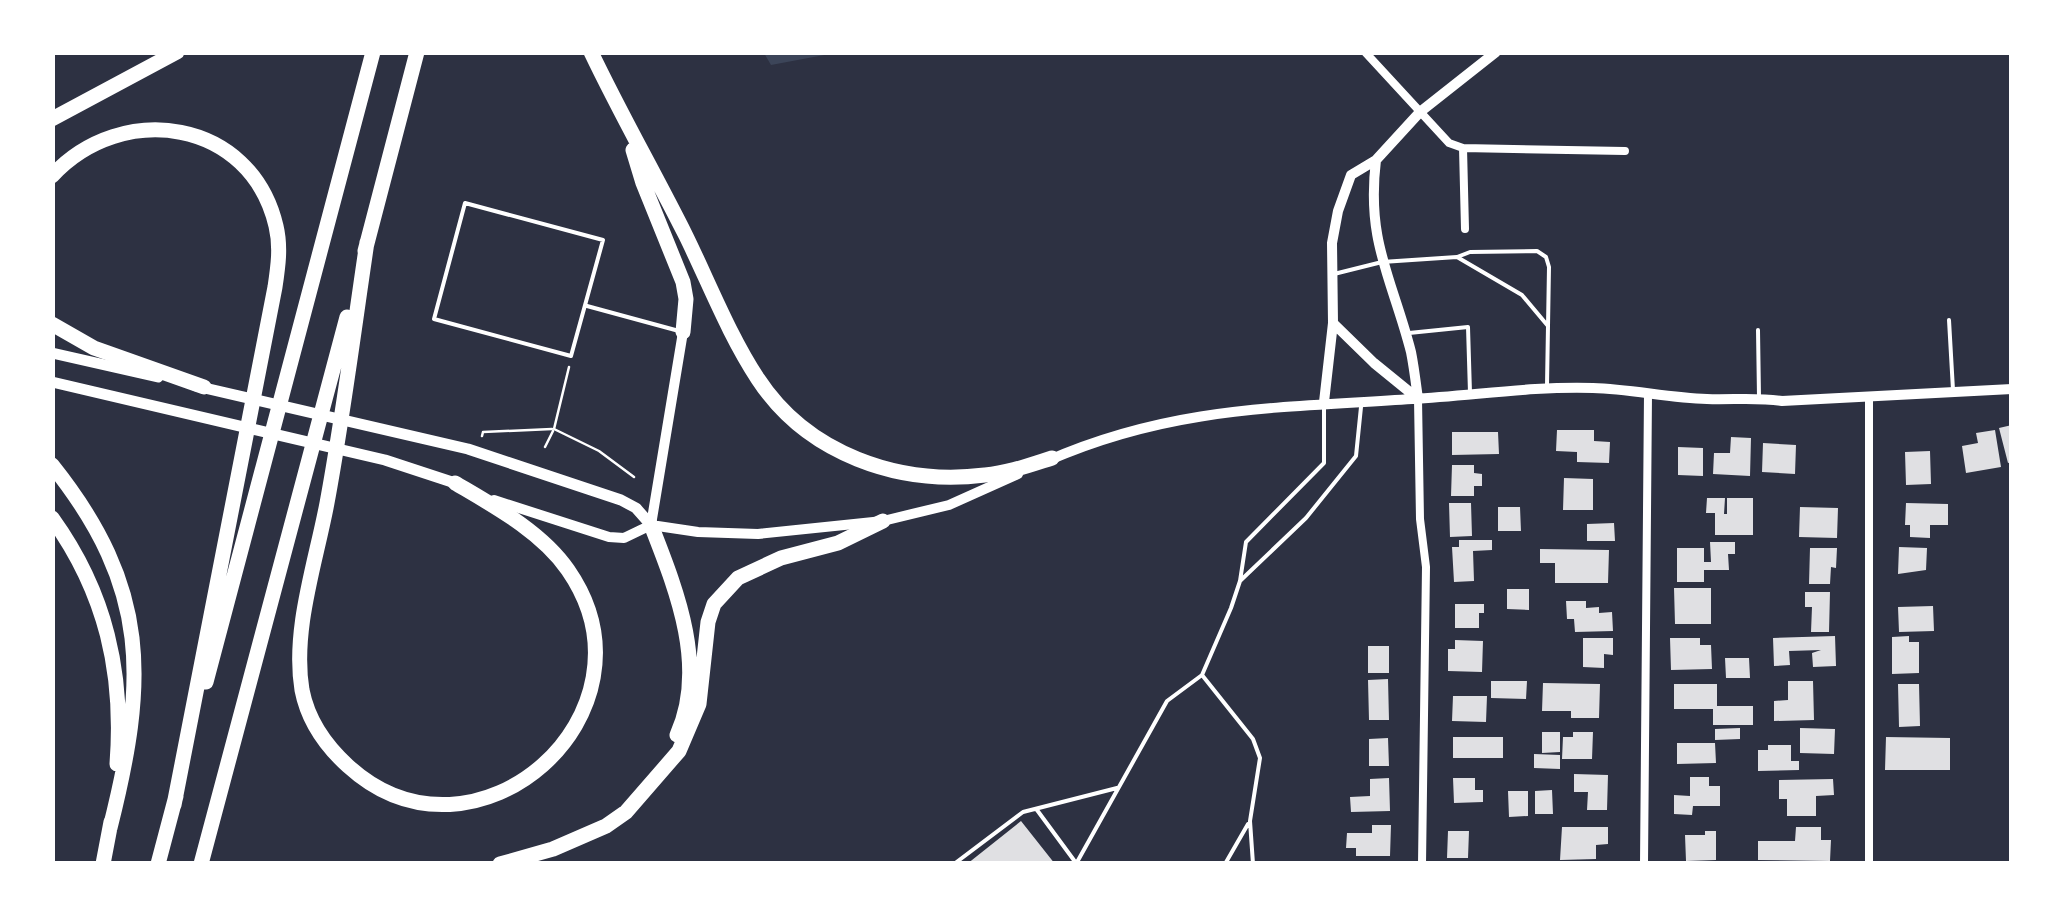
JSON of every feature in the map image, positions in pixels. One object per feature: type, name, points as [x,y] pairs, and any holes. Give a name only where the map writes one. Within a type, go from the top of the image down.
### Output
[{"type":"highway","points":[[52,119],[178,52]]},
{"type":"highway","points":[[158,864],[374,52]]},
{"type":"highway","points":[[201,864],[417,52]]},
{"type":"highway","points":[[591,52],[757,378],[790,416],[810,433],[858,460],[911,474],[989,475],[1052,458]]},
{"type":"highway","points":[[627,127],[643,183],[682,282],[686,299],[684,332]]},
{"type":"highway","points":[[52,176],[79,152],[108,136],[128,131],[177,131],[224,149],[257,182],[276,223],[276,287],[174,805]]},
{"type":"highway","points":[[367,242],[305,615],[302,691],[320,736],[355,772],[377,788],[405,798],[434,802],[489,798],[534,775],[568,739],[582,716],[594,668],[590,614],[567,567],[526,529],[455,483]]},
{"type":"highway","points":[[52,324],[94,348],[204,387]]},
{"type":"highway","points":[[52,465],[74,492],[109,551],[134,639],[132,731],[103,864]]},
{"type":"highway","points":[[52,518],[94,591],[112,646],[120,701],[110,828]]},
{"type":"highway","points":[[500,864],[553,849],[606,826],[626,812],[679,751],[691,728],[703,683],[708,622],[724,590],[758,567],[838,542],[883,522]]},
{"type":"highway","points":[[651,526],[676,592],[688,660],[682,724],[655,778]]},
{"type":"main road","points":[[52,353],[415,436],[517,464],[621,500],[636,508],[651,526]]},
{"type":"main road","points":[[52,382],[420,470],[455,483]]},
{"type":"street","points":[[1365,52],[1449,143],[1463,148],[1625,151]]},
{"type":"street","points":[[1324,402],[1333,322],[1332,243],[1338,211],[1352,175],[1376,160],[1420,112],[1496,52]]},
{"type":"street","points":[[1463,148],[1466,229]]},
{"type":"street","points":[[1376,160],[1372,190],[1376,241],[1411,352],[1418,399],[1420,519],[1426,567],[1422,864]]},
{"type":"street","points":[[1333,322],[1418,399]]},
{"type":"street","points":[[651,526],[684,332]]},
{"type":"street","points":[[455,483],[504,504],[609,537],[624,538],[651,526],[774,534],[883,522],[948,504],[1052,458],[1153,424],[1215,412],[1547,388],[1597,388],[1709,400],[2012,388]]},
{"type":"street","points":[[1644,864],[1648,394]]},
{"type":"street","points":[[1869,396],[1869,864]]},
{"type":"lane","points":[[465,203],[603,240],[585,306],[572,356],[434,319],[465,203]]},
{"type":"lane","points":[[1334,274],[1382,262],[1457,257],[1470,252],[1537,251],[1546,257],[1549,267],[1547,388]]},
{"type":"lane","points":[[1457,257],[1522,295],[1548,326]]},
{"type":"lane","points":[[585,306],[684,332]]},
{"type":"lane","points":[[1949,320],[1953,392]]},
{"type":"lane","points":[[1404,333],[1468,327],[1470,393]]},
{"type":"lane","points":[[1758,330],[1759,397]]},
{"type":"lane","points":[[1036,808],[1076,863],[1167,701],[1202,675],[1240,581],[1246,542],[1324,463],[1324,402]]},
{"type":"lane","points":[[1240,581],[1306,518],[1356,456],[1361,402]]},
{"type":"lane","points":[[1202,675],[1253,739],[1260,758],[1250,821],[1253,864]]},
{"type":"lane","points":[[954,864],[1022,812],[1117,788]]},
{"type":"lane","points":[[1225,864],[1250,821]]},
{"type":"path","points":[[545,448],[554,429],[572,356]]},
{"type":"path","points":[[482,436],[483,432],[554,429],[599,452],[634,477]]},
{"type":"shaded area","points":[[764,53],[835,53],[771,65]]},
{"type":"building","points":[[2012,425],[2012,462],[2008,463],[1999,428]]},
{"type":"building","points":[[1557,430],[1594,430],[1594,441],[1610,442],[1609,463],[1577,462],[1577,452],[1556,451]]},
{"type":"building","points":[[1995,430],[2001,467],[1966,473],[1962,446],[1978,443],[1976,433]]},
{"type":"building","points":[[1452,432],[1498,432],[1499,454],[1452,455]]},
{"type":"building","points":[[1731,437],[1751,438],[1750,476],[1713,474],[1714,453],[1730,453]]},
{"type":"building","points":[[1763,443],[1796,445],[1795,474],[1762,472]]},
{"type":"building","points":[[1678,447],[1703,448],[1703,476],[1678,475]]},
{"type":"building","points":[[1930,451],[1931,484],[1906,485],[1905,452]]},
{"type":"building","points":[[1452,465],[1474,465],[1474,473],[1482,474],[1482,486],[1474,486],[1474,496],[1451,496]]},
{"type":"building","points":[[1564,478],[1593,479],[1593,510],[1563,510]]},
{"type":"building","points":[[1707,498],[1725,498],[1727,514],[1727,498],[1753,498],[1753,535],[1715,535],[1715,513],[1706,513]]},
{"type":"building","points":[[1449,503],[1471,503],[1472,536],[1450,537]]},
{"type":"building","points":[[1906,503],[1948,504],[1948,525],[1930,525],[1930,538],[1910,537],[1910,525],[1905,525]]},
{"type":"building","points":[[1498,507],[1520,507],[1521,531],[1498,531]]},
{"type":"building","points":[[1800,507],[1838,508],[1837,538],[1799,537]]},
{"type":"building","points":[[1614,523],[1615,541],[1587,541],[1587,524]]},
{"type":"building","points":[[1459,540],[1492,540],[1492,550],[1473,551],[1474,581],[1454,582],[1452,547],[1459,547]]},
{"type":"building","points":[[1710,542],[1735,542],[1735,554],[1728,554],[1729,570],[1704,570],[1704,582],[1677,582],[1677,548],[1704,548],[1704,562],[1711,562]]},
{"type":"building","points":[[1899,547],[1927,548],[1926,570],[1898,574]]},
{"type":"building","points":[[1810,548],[1837,548],[1830,584],[1809,584]]},
{"type":"building","points":[[1540,549],[1609,550],[1608,583],[1555,583],[1555,563],[1540,563]]},
{"type":"building","points":[[1674,588],[1711,588],[1711,624],[1675,624]]},
{"type":"building","points":[[1507,589],[1529,589],[1529,610],[1507,609]]},
{"type":"building","points":[[1805,592],[1830,592],[1829,632],[1811,632],[1812,607],[1805,607]]},
{"type":"building","points":[[1566,601],[1586,601],[1586,608],[1612,612],[1613,631],[1575,632],[1574,619],[1567,619]]},
{"type":"building","points":[[1455,604],[1484,604],[1484,613],[1479,613],[1479,628],[1455,628]]},
{"type":"building","points":[[1933,606],[1934,631],[1899,632],[1898,607]]},
{"type":"building","points":[[1835,636],[1836,666],[1813,667],[1812,653],[1821,650],[1789,651],[1790,665],[1774,666],[1773,638]]},
{"type":"building","points":[[1909,636],[1909,642],[1919,642],[1919,673],[1892,674],[1892,637]]},
{"type":"building","points":[[1583,638],[1613,638],[1613,655],[1604,654],[1604,668],[1583,667]]},
{"type":"building","points":[[1670,638],[1700,638],[1700,645],[1711,645],[1712,669],[1671,670]]},
{"type":"building","points":[[1455,640],[1483,641],[1482,672],[1448,671],[1448,649],[1455,649]]},
{"type":"building","points":[[1368,646],[1389,646],[1389,673],[1368,673]]},
{"type":"building","points":[[1725,658],[1749,658],[1750,678],[1726,678]]},
{"type":"building","points":[[1388,679],[1389,720],[1369,720],[1368,680]]},
{"type":"building","points":[[1491,681],[1527,681],[1526,699],[1491,698]]},
{"type":"building","points":[[1788,681],[1813,681],[1814,720],[1774,721],[1774,701],[1788,700]]},
{"type":"building","points":[[1543,683],[1600,684],[1599,718],[1571,718],[1571,711],[1542,711]]},
{"type":"building","points":[[1674,684],[1717,684],[1717,706],[1753,706],[1753,725],[1713,725],[1713,709],[1674,709]]},
{"type":"building","points":[[1898,684],[1919,684],[1920,726],[1899,727]]},
{"type":"building","points":[[1453,696],[1487,696],[1486,722],[1452,721]]},
{"type":"building","points":[[1740,728],[1740,739],[1715,740],[1715,729]]},
{"type":"building","points":[[1800,728],[1835,729],[1834,754],[1800,753]]},
{"type":"building","points":[[1542,732],[1560,732],[1560,752],[1542,753]]},
{"type":"building","points":[[1573,732],[1593,732],[1592,759],[1562,759],[1563,737],[1573,737]]},
{"type":"building","points":[[1453,737],[1503,737],[1503,758],[1453,758]]},
{"type":"building","points":[[1886,737],[1950,738],[1950,770],[1885,770]]},
{"type":"building","points":[[1388,738],[1389,766],[1369,766],[1369,739]]},
{"type":"building","points":[[1677,743],[1715,743],[1716,763],[1677,764]]},
{"type":"building","points":[[1768,745],[1791,745],[1791,761],[1799,761],[1799,770],[1758,771],[1758,750],[1768,750]]},
{"type":"building","points":[[1534,754],[1560,755],[1560,769],[1534,768]]},
{"type":"building","points":[[1574,774],[1608,775],[1607,810],[1587,810],[1588,792],[1574,792]]},
{"type":"building","points":[[1690,777],[1709,777],[1709,786],[1720,786],[1720,806],[1693,806],[1692,815],[1674,814],[1674,795],[1690,796]]},
{"type":"building","points":[[1389,778],[1390,811],[1351,812],[1350,797],[1370,796],[1370,779]]},
{"type":"building","points":[[1453,778],[1475,778],[1475,790],[1483,790],[1483,802],[1454,803]]},
{"type":"building","points":[[1833,779],[1834,795],[1816,796],[1816,816],[1787,816],[1787,799],[1779,799],[1779,780]]},
{"type":"building","points":[[1552,790],[1553,814],[1535,814],[1535,791]]},
{"type":"building","points":[[1508,791],[1528,791],[1528,816],[1509,817]]},
{"type":"building","points":[[1021,821],[1055,864],[967,864]]},
{"type":"building","points":[[1372,825],[1391,825],[1390,856],[1356,856],[1356,848],[1346,848],[1347,833],[1372,833]]},
{"type":"building","points":[[1562,827],[1608,827],[1608,844],[1596,845],[1596,859],[1560,860]]},
{"type":"building","points":[[1796,827],[1821,827],[1821,840],[1831,840],[1830,861],[1758,860],[1758,841],[1795,841]]},
{"type":"building","points":[[1448,831],[1469,831],[1468,858],[1447,858]]},
{"type":"building","points":[[1705,831],[1716,831],[1716,860],[1686,861],[1685,835],[1705,835]]}]
